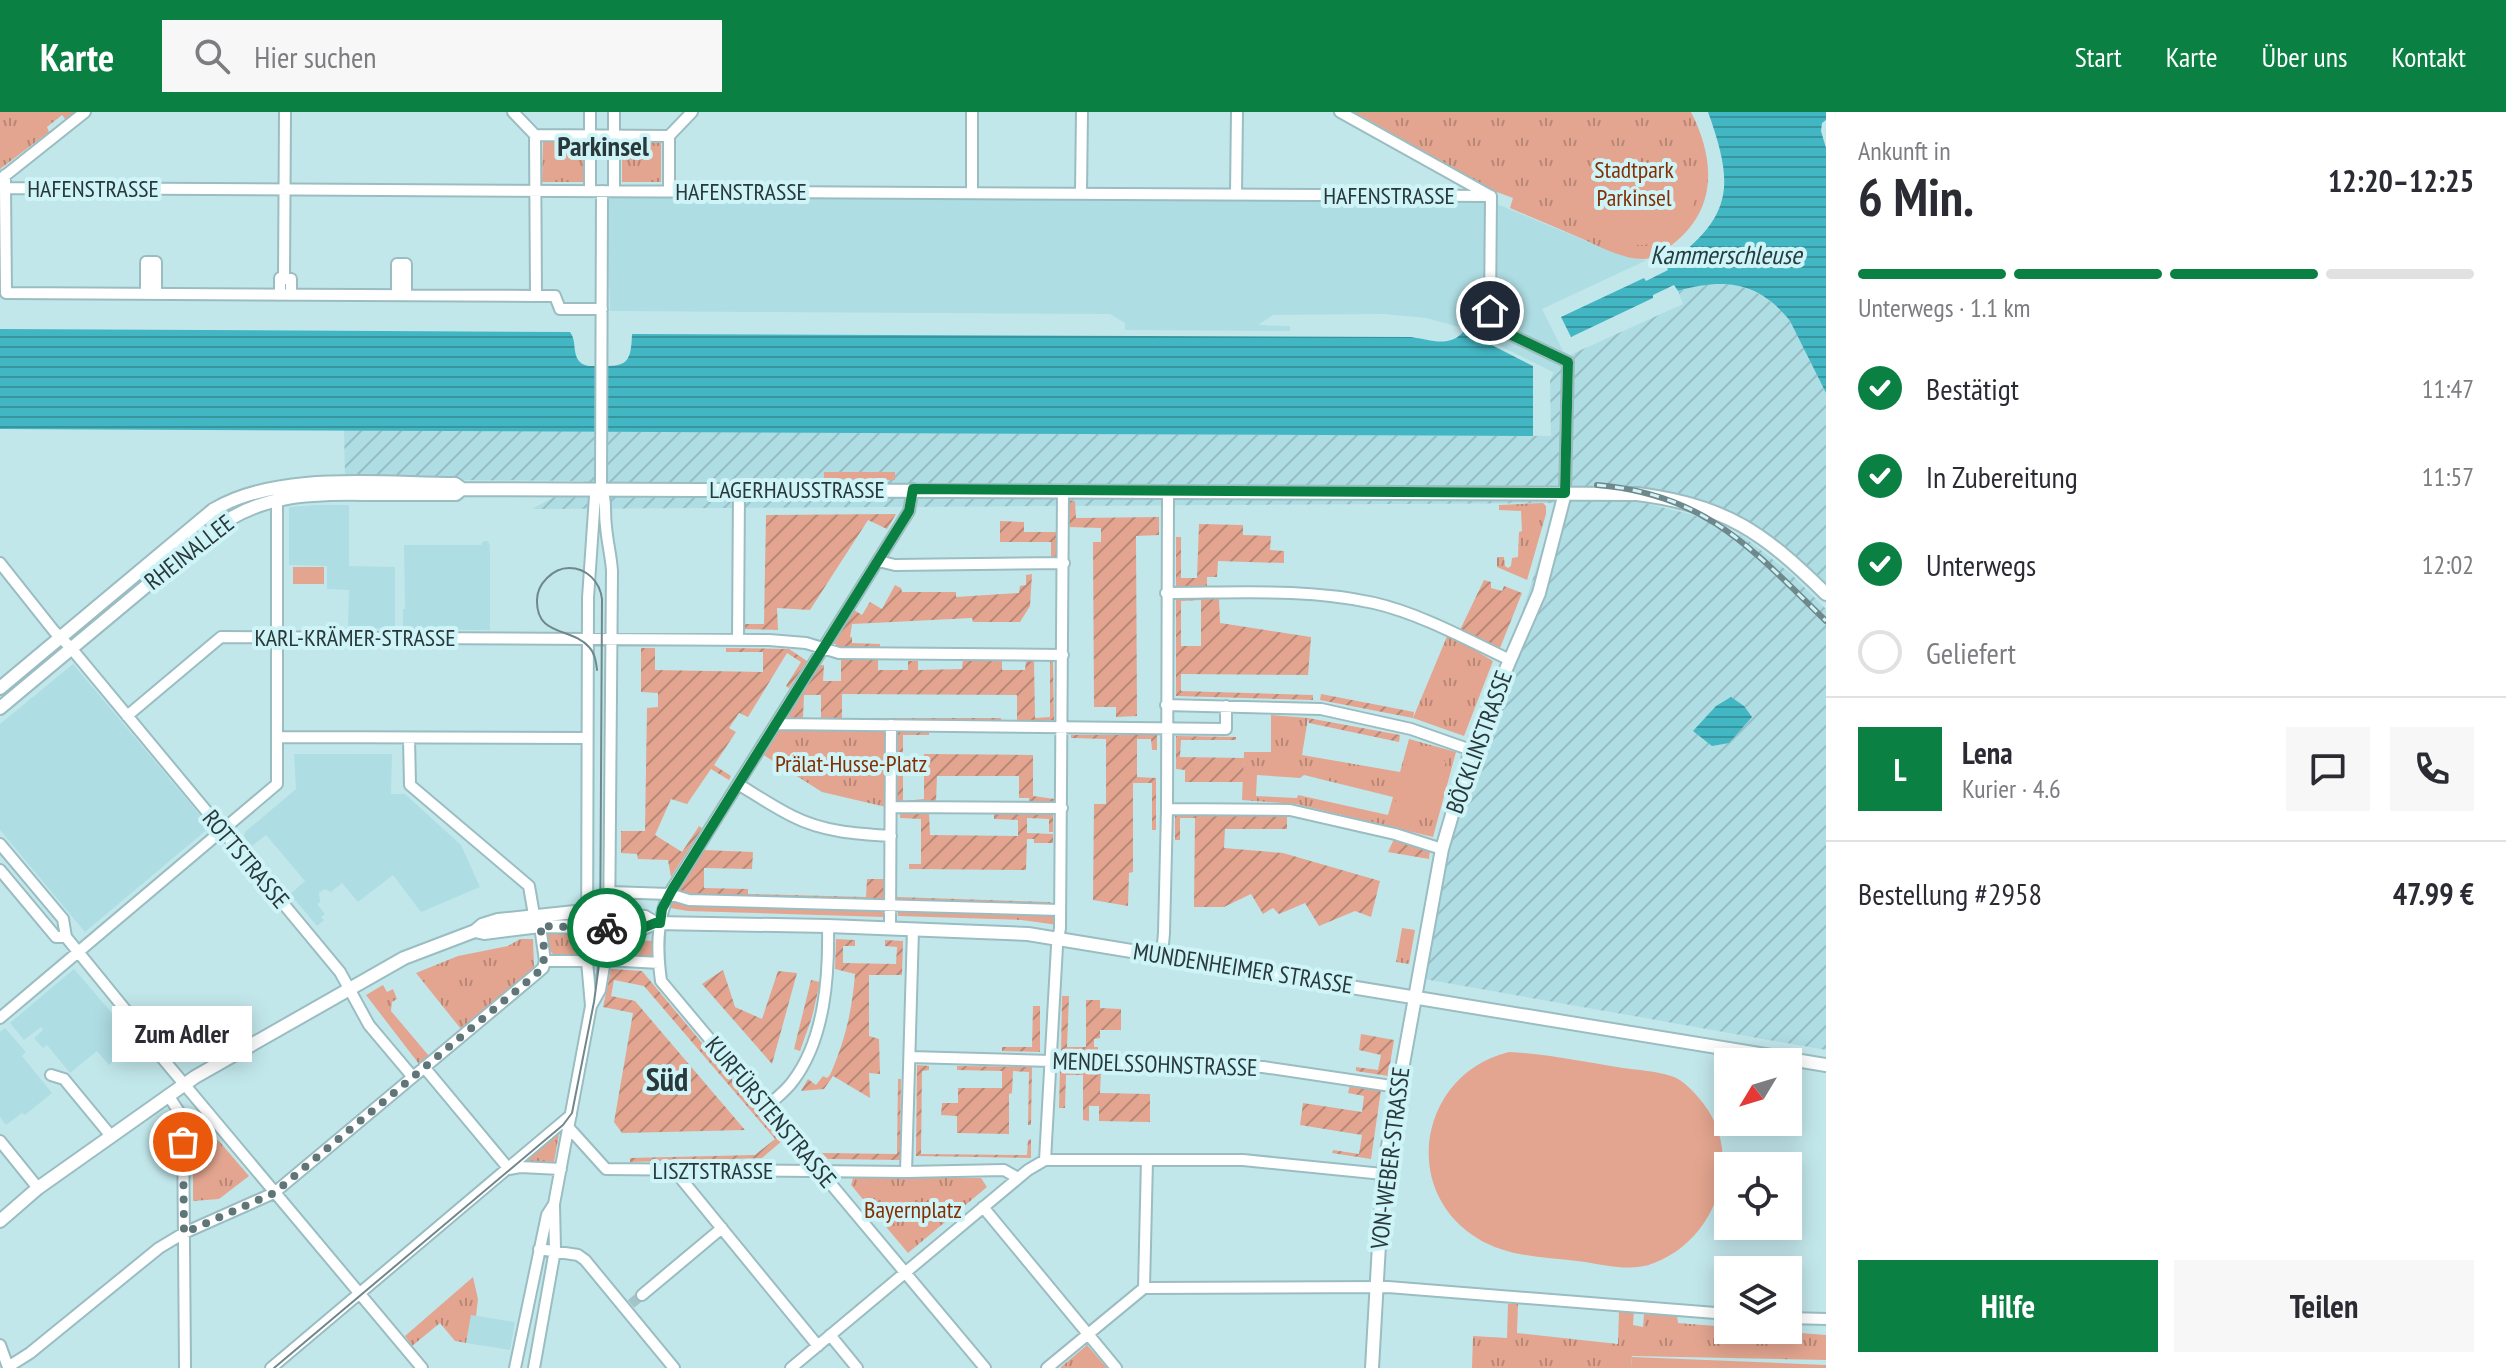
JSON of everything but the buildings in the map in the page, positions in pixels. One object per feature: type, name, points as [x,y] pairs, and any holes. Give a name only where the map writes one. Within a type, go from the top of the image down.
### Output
[{"type":"street","points":[[85,112],[3,181],[3,293],[555,296],[560,309],[602,309]]},
{"type":"street","points":[[285,112],[284,279],[280,278],[285,295]]},
{"type":"street","points":[[513,112],[535,135],[536,296]]},
{"type":"street","points":[[590,112],[590,191]]},
{"type":"street","points":[[614,112],[614,191]]},
{"type":"street","points":[[669,190],[669,136],[692,112]]},
{"type":"street","points":[[972,112],[972,192]]},
{"type":"street","points":[[1081,193],[1082,112]]},
{"type":"street","points":[[1236,193],[1237,112]]},
{"type":"street","points":[[1340,112],[1491,196],[1490,311],[1495,323],[1501,330],[1568,362],[1565,493]]},
{"type":"street","points":[[535,135],[669,136]]},
{"type":"street","name":"HAFENSTRASSE","points":[[3,181],[284,189],[1491,196]]},
{"type":"street","points":[[591,1006],[600,990],[607,960],[610,914],[611,553],[605,495],[601,488],[602,191]]},
{"type":"street","name":"RHEINALLEE","points":[[0,688],[194,525],[223,504],[250,494],[285,486],[349,488],[455,484],[462,489],[601,488]]},
{"type":"street","name":"RHEINALLEE","points":[[0,708],[219,525],[239,512],[277,498],[349,488]]},
{"type":"street","points":[[534,1368],[560,1251],[554,1204],[591,1006],[587,961],[587,639],[589,552],[595,496],[601,488]]},
{"type":"street","name":"LAGERHAUSSTRASSE","points":[[601,488],[1565,493],[1662,497],[1695,504],[1745,526],[1789,557],[1826,594]]},
{"type":"street","points":[[738,640],[739,489]]},
{"type":"street","points":[[607,960],[659,963],[657,923],[669,894],[909,511],[913,489]]},
{"type":"street","points":[[1045,1160],[1060,910],[1063,491]]},
{"type":"street","points":[[1162,955],[1167,809],[1168,491]]},
{"type":"street","name":"BÖCKLINSTRASSE","points":[[1414,996],[1442,849],[1471,750],[1544,579],[1565,493]]},
{"type":"street","points":[[0,1018],[277,784],[277,498]]},
{"type":"street","points":[[589,552],[601,548],[611,553]]},
{"type":"street","points":[[878,561],[895,565],[1064,563]]},
{"type":"street","name":"ROTTSTRASSE","points":[[0,563],[340,972],[369,1025],[412,1076]]},
{"type":"street","points":[[1166,593],[1313,594],[1375,603],[1416,616],[1510,660]]},
{"type":"street","name":"KARL-KRÄMER-STRASSE","points":[[127,716],[221,637],[791,641],[839,653],[1063,655]]},
{"type":"street","points":[[1166,705],[1321,709],[1411,729],[1471,750]]},
{"type":"street","points":[[776,724],[1226,729],[1226,706]]},
{"type":"street","points":[[890,928],[891,725]]},
{"type":"street","points":[[278,737],[587,738]]},
{"type":"street","points":[[0,1345],[9,1368],[159,1248],[184,1233],[274,1193],[543,968],[545,961],[529,886],[410,785],[409,738]]},
{"type":"street","points":[[738,784],[793,817],[815,825],[851,834],[891,836]]},
{"type":"street","points":[[891,807],[1062,808]]},
{"type":"street","points":[[1167,809],[1290,810],[1395,834],[1442,849]]},
{"type":"street","points":[[0,844],[63,919],[66,937],[183,1084],[422,1368]]},
{"type":"street","points":[[0,870],[56,937],[66,937]]},
{"type":"street","points":[[610,892],[669,894],[689,900],[1060,910]]},
{"type":"street","name":"MUNDENHEIMER STRASSE","points":[[0,1221],[38,1188],[183,1084],[404,958],[475,931],[484,933],[536,916],[610,914],[645,917],[657,923]]},
{"type":"street","name":"MUNDENHEIMER STRASSE","points":[[536,916],[587,927],[609,928],[643,928],[657,923],[1028,934],[1826,1065]]},
{"type":"street","points":[[766,1107],[792,1084],[816,1031],[827,976],[828,926]]},
{"type":"street","points":[[906,1172],[913,929]]},
{"type":"street","points":[[545,961],[587,961]]},
{"type":"street","name":"KURFÜRSTENSTRASSE","points":[[659,963],[661,981],[985,1368]]},
{"type":"street","name":"VON-WEBER-STRASSE","points":[[1372,1368],[1383,1174],[1414,996]]},
{"type":"street","name":"MENDELSSOHNSTRASSE","points":[[910,1057],[1263,1067],[1398,1087]]},
{"type":"street","points":[[424,1067],[509,1169]]},
{"type":"street","points":[[51,1075],[64,1079],[111,1136]]},
{"type":"street","points":[[168,1095],[183,1118],[185,1368]]},
{"type":"street","points":[[271,1368],[572,1113]]},
{"type":"street","name":"LISZTSTRASSE","points":[[569,1128],[606,1169],[1004,1170],[1018,1178]]},
{"type":"street","points":[[0,1141],[38,1188]]},
{"type":"street","points":[[791,1368],[1018,1178],[1045,1160],[1243,1160],[1383,1174]]},
{"type":"street","points":[[1144,1288],[1147,1160]]},
{"type":"street","points":[[509,1169],[561,1169]]},
{"type":"street","points":[[674,1170],[818,1346]]},
{"type":"street","points":[[515,1368],[547,1215],[554,1204]]},
{"type":"street","points":[[983,1207],[1116,1368]]},
{"type":"street","points":[[642,1295],[722,1228]]},
{"type":"street","points":[[539,1249],[578,1255],[585,1260],[628,1306],[674,1368]]},
{"type":"street","points":[[1047,1368],[1144,1288],[1375,1288],[1714,1313]]},
{"type":"street","points":[[1802,1318],[1826,1319]]},
{"type":"street","points":[[830,1335],[857,1368]]},
{"type":"shaded area","points":[[607,198],[1487,200],[1608,250],[1647,260],[1542,309],[1563,351],[1555,373],[1463,328],[1426,318],[1383,314],[1273,315],[1258,325],[1290,326],[1290,331],[1125,330],[1125,323],[1110,314],[610,311]]},
{"type":"shaded area","points":[[1722,282],[1742,286],[1763,296],[1782,311],[1826,393],[1826,587],[1771,536],[1723,509],[1648,504],[1702,517],[1736,539],[1740,534],[1790,573],[1826,609],[1826,1050],[1424,979],[1437,879],[1557,503],[532,509],[584,481],[345,479],[344,430],[1551,436],[1550,381],[1563,351],[1570,355],[1683,304],[1678,291]]},
{"type":"shaded area","points":[[349,505],[349,566],[395,567],[395,629],[348,628],[349,590],[327,589],[327,566],[289,565],[289,507]]},
{"type":"shaded area","points":[[483,541],[488,541],[490,546],[490,630],[403,630],[404,545],[481,545]]},
{"type":"shaded area","points":[[73,664],[210,827],[85,932],[0,830],[0,724]]},
{"type":"shaded area","points":[[294,754],[392,754],[391,794],[405,794],[461,845],[480,887],[421,912],[393,875],[358,902],[342,883],[331,892],[325,889],[319,893],[320,902],[317,904],[325,914],[321,917],[324,920],[317,926],[290,894],[305,881],[266,835],[252,846],[244,837],[245,832],[296,789]]},
{"type":"shaded area","points":[[74,969],[137,1042],[109,1065],[97,1051],[70,1073],[47,1045],[43,1048],[34,1038],[43,1030],[41,1027],[24,1040],[10,1023]]},
{"type":"shaded area","points":[[5,1028],[26,1052],[22,1056],[52,1093],[25,1115],[22,1113],[6,1125],[0,1117],[0,1032]]},
{"type":"shaded area","points":[[471,1315],[515,1322],[510,1350],[466,1343]]},
{"type":"green space","points":[[0,112],[77,112],[66,120],[62,115],[47,127],[49,132],[0,169]]},
{"type":"green space","name":"Stadtpark Parkinsel","points":[[1354,112],[1691,112],[1708,165],[1705,199],[1688,230],[1673,244],[1654,257],[1633,258],[1608,251],[1510,208],[1513,198],[1494,191]]},
{"type":"green space","points":[[543,142],[583,142],[583,182],[542,182]]},
{"type":"green space","points":[[622,143],[661,143],[661,182],[622,182]]},
{"type":"green space","points":[[1632,169],[1695,183],[1690,217],[1668,237],[1649,244],[1631,244],[1584,225],[1587,186],[1626,180]]},
{"type":"green space","points":[[824,472],[895,472],[895,480],[824,479]]},
{"type":"green space","points":[[302,487],[251,502],[224,515],[84,633],[79,627],[194,528],[241,500]]},
{"type":"green space","points":[[1068,501],[1075,501],[1076,518],[1159,517],[1159,535],[1136,536],[1137,716],[1116,717],[1116,707],[1094,707],[1093,542],[1101,542],[1101,528],[1068,527]]},
{"type":"green space","points":[[1543,503],[1546,514],[1527,580],[1497,567],[1497,557],[1504,557],[1508,568],[1512,558],[1518,557],[1519,532],[1522,531],[1521,511],[1499,510],[1499,505]]},
{"type":"green space","points":[[896,514],[887,529],[868,520],[810,610],[777,608],[778,630],[741,629],[741,624],[764,624],[766,515]]},
{"type":"green space","points":[[1000,521],[1024,522],[1024,532],[1056,532],[1056,557],[1051,557],[1051,542],[1000,542]]},
{"type":"green space","points":[[1199,524],[1243,525],[1243,535],[1271,536],[1270,550],[1284,551],[1284,563],[1218,561],[1217,577],[1207,577],[1207,587],[1176,586],[1176,537],[1181,537],[1181,578],[1197,578]]},
{"type":"green space","points":[[293,567],[324,567],[324,584],[293,584]]},
{"type":"green space","points":[[1032,574],[1030,606],[1020,622],[973,622],[972,618],[852,624],[852,643],[880,644],[880,648],[842,648],[833,643],[854,610],[862,615],[870,602],[882,609],[895,585],[902,592],[956,592],[956,597],[1019,593],[1020,586],[1026,585],[1026,575]]},
{"type":"green space","points":[[1484,580],[1491,582],[1491,588],[1502,591],[1504,586],[1522,593],[1500,648],[1459,632]]},
{"type":"green space","points":[[1176,599],[1219,599],[1220,623],[1311,637],[1308,675],[1181,674],[1181,691],[1313,695],[1313,700],[1176,696]],"holes":[[[1201,600],[1201,646],[1181,646],[1181,601]]]},
{"type":"green space","points":[[1448,634],[1493,661],[1464,736],[1413,718]]},
{"type":"green space","points":[[641,648],[655,648],[655,670],[763,672],[763,652],[726,652],[726,648],[789,649],[807,661],[789,688],[786,686],[801,662],[787,653],[748,717],[739,713],[729,728],[736,732],[714,765],[731,776],[729,780],[711,769],[687,804],[671,799],[655,835],[682,852],[699,826],[702,828],[671,877],[668,860],[638,859],[637,854],[621,853],[621,831],[645,831],[647,708],[658,707],[658,693],[641,692]]},
{"type":"green space","points":[[841,658],[878,658],[878,670],[908,670],[908,661],[918,661],[918,670],[962,669],[963,658],[1002,658],[1002,670],[1025,670],[1026,661],[1034,661],[1035,718],[1050,717],[1050,661],[1053,661],[1054,720],[1017,721],[1017,695],[842,694],[842,718],[1001,720],[785,721],[819,665],[824,665],[823,681],[841,681]],"holes":[[[804,695],[821,695],[821,718],[803,718]]]},
{"type":"green space","points":[[1321,694],[1414,712],[1413,718],[1320,700]]},
{"type":"green space","points":[[1271,715],[1308,718],[1302,755],[1400,772],[1409,739],[1456,752],[1433,837],[1296,804],[1242,800],[1244,752],[1271,752]],"holes":[[[1257,775],[1300,778],[1304,775],[1393,797],[1388,815],[1298,795],[1297,798],[1256,796]]]},
{"type":"green space","points":[[1308,718],[1400,735],[1399,742],[1309,723]]},
{"type":"green space","name":"Prälat-Husse-Platz","points":[[778,727],[885,729],[886,807],[822,792],[762,754]]},
{"type":"green space","points":[[898,730],[929,731],[929,735],[903,735],[903,801],[924,799],[924,754],[1033,755],[1033,796],[1055,799],[1055,803],[1029,803],[1029,798],[1019,798],[1019,776],[937,776],[936,802],[897,802]]},
{"type":"green space","points":[[1071,735],[1157,735],[1157,750],[1152,750],[1151,739],[1137,739],[1137,777],[1156,778],[1156,830],[1152,830],[1152,783],[1133,783],[1133,872],[1129,873],[1128,906],[1093,900],[1094,804],[1106,804],[1106,739],[1071,738]]},
{"type":"green space","points":[[1176,736],[1236,737],[1236,740],[1181,740],[1180,757],[1244,758],[1243,782],[1185,782],[1185,770],[1176,769]]},
{"type":"green space","points":[[1409,751],[1446,761],[1430,818],[1394,808]]},
{"type":"green space","points":[[900,813],[929,813],[930,835],[1018,836],[1018,820],[994,819],[994,813],[1053,813],[1053,832],[1049,832],[1049,819],[1027,818],[1027,833],[1053,834],[1053,843],[1034,843],[1034,839],[1027,839],[1026,870],[909,869],[909,864],[921,864],[921,819],[900,818]]},
{"type":"green space","points":[[1175,813],[1287,814],[1287,829],[1225,829],[1224,848],[1283,853],[1380,881],[1371,917],[1355,911],[1319,926],[1305,903],[1279,914],[1273,908],[1263,914],[1251,894],[1224,907],[1194,907],[1195,818],[1180,818],[1180,840],[1175,840]]},
{"type":"green space","points":[[1394,839],[1430,850],[1429,859],[1388,852]]},
{"type":"green space","points":[[704,850],[753,852],[752,869],[704,868],[704,888],[748,889],[748,894],[866,897],[867,879],[885,879],[884,901],[676,893]]},
{"type":"green space","points":[[897,897],[1050,902],[1050,906],[897,901]]},
{"type":"green space","points":[[672,900],[884,910],[884,917],[688,911],[670,908]]},
{"type":"green space","points":[[898,909],[1058,914],[1058,925],[1022,920],[898,916]]},
{"type":"green space","points":[[1402,928],[1415,930],[1409,964],[1396,962]]},
{"type":"green space","points":[[550,932],[579,933],[582,956],[553,954],[547,944],[546,936]]},
{"type":"green space","points":[[520,939],[533,939],[534,968],[461,1029],[416,973],[458,956],[508,946]]},
{"type":"green space","points":[[836,939],[855,940],[855,946],[843,946],[843,963],[896,964],[897,947],[885,946],[885,940],[903,941],[902,975],[869,975],[869,1036],[879,1039],[880,1074],[869,1073],[870,1098],[833,1076],[824,1089],[801,1091],[808,1079],[816,1085],[823,1076],[827,1078],[830,1075],[847,1026],[855,974],[835,969]]},
{"type":"green space","points":[[618,940],[654,941],[653,958],[615,953]]},
{"type":"green space","points":[[611,969],[642,971],[783,1140],[762,1158],[630,1162],[630,1158],[755,1155],[775,1139],[644,986],[614,980],[611,996],[635,1001],[745,1130],[622,1133],[614,1122],[633,1013],[603,1007]]},
{"type":"green space","points":[[723,970],[735,1007],[762,1019],[778,971],[797,973],[772,1064],[702,984]]},
{"type":"green space","points":[[811,980],[820,982],[800,1051],[794,1049]]},
{"type":"green space","points":[[383,985],[387,992],[393,989],[397,999],[392,1002],[391,1011],[429,1056],[419,1064],[366,995]]},
{"type":"green space","points":[[1062,996],[1069,996],[1067,1047],[1086,1047],[1086,1000],[1100,1000],[1100,1008],[1121,1009],[1121,1030],[1100,1030],[1100,1038],[1094,1039],[1098,1055],[1061,1055]]},
{"type":"green space","points":[[1033,1006],[1040,1006],[1040,1052],[1002,1051],[1002,1047],[1032,1047]]},
{"type":"green space","points":[[1361,1034],[1394,1040],[1388,1076],[1356,1071],[1356,1067],[1378,1070],[1381,1055],[1359,1050]]},
{"type":"green space","points":[[1509,1052],[1659,1073],[1684,1083],[1703,1103],[1714,1121],[1714,1136],[1719,1136],[1722,1147],[1722,1152],[1714,1152],[1714,1203],[1708,1216],[1694,1235],[1676,1251],[1654,1263],[1635,1267],[1526,1255],[1500,1249],[1477,1238],[1452,1217],[1436,1191],[1429,1163],[1430,1134],[1439,1107],[1456,1083],[1479,1064]]},
{"type":"green space","points":[[917,1065],[929,1066],[929,1070],[922,1071],[921,1154],[1027,1155],[1028,1140],[1031,1139],[1031,1158],[916,1156]]},
{"type":"green space","points":[[957,1066],[1032,1067],[1031,1125],[1028,1125],[1029,1072],[1013,1071],[1012,1093],[1009,1094],[1009,1134],[957,1133],[957,1116],[941,1115],[942,1103],[958,1103],[958,1088],[1002,1088],[1002,1071],[957,1070]]},
{"type":"green space","points":[[1060,1069],[1101,1070],[1100,1093],[1150,1094],[1150,1122],[1099,1121],[1099,1106],[1089,1106],[1089,1121],[1083,1120],[1083,1075],[1066,1075],[1065,1108],[1059,1108]]},
{"type":"green space","points":[[898,1079],[901,1079],[900,1160],[828,1159],[822,1153],[897,1154]]},
{"type":"green space","points":[[1350,1085],[1381,1090],[1371,1159],[1332,1153],[1333,1150],[1359,1154],[1362,1135],[1300,1125],[1303,1103],[1362,1112],[1364,1096],[1348,1093]]},
{"type":"green space","points":[[559,1134],[554,1162],[525,1161]]},
{"type":"green space","points":[[218,1140],[249,1176],[219,1199],[193,1201],[193,1151]]},
{"type":"green space","name":"Bayernplatz","points":[[853,1178],[981,1178],[987,1187],[908,1253],[851,1185]]},
{"type":"green space","points":[[473,1277],[478,1299],[476,1316],[471,1315],[466,1343],[455,1341],[440,1323],[412,1346],[405,1336]]},
{"type":"green space","points":[[1508,1304],[1518,1304],[1517,1333],[1618,1344],[1619,1309],[1634,1310],[1633,1325],[1643,1327],[1644,1314],[1677,1316],[1678,1323],[1714,1326],[1714,1344],[1802,1344],[1802,1333],[1826,1335],[1826,1360],[1632,1356],[1631,1368],[1472,1368],[1473,1336],[1507,1338]]},
{"type":"green space","points":[[1087,1345],[1107,1368],[1060,1368]]},
{"type":"green space","points":[[1632,1357],[1826,1365],[1826,1368],[1631,1368]]},
{"type":"water","name":"Kammerschleuse","points":[[1708,112],[1826,112],[1821,131],[1826,148],[1826,393],[1790,321],[1765,298],[1739,286],[1710,285],[1678,291],[1674,285],[1571,337],[1561,317],[1668,270],[1666,266],[1705,232],[1716,216],[1724,181],[1717,138]]},
{"type":"water","points":[[0,329],[570,332],[576,355],[580,362],[589,366],[615,366],[626,361],[632,334],[1411,337],[1440,342],[1453,340],[1464,331],[1533,366],[1533,436],[0,429]]},
{"type":"water","points":[[1731,697],[1744,706],[1752,717],[1729,743],[1712,746],[1693,731],[1716,706]]},
{"type":"tunnel","points":[[631,1304],[642,1295]]},
{"type":"tram line","points":[[274,1368],[563,1125],[572,1113],[600,957],[602,599],[595,582],[587,573],[576,569],[560,570],[549,576],[540,588],[538,612],[549,626],[574,636],[589,647],[597,670]]},
{"type":"railway","points":[[1597,485],[1635,490],[1668,500],[1725,529],[1826,621]]},
{"type":"way so far","points":[[183,1142],[184,1233],[274,1193],[288,1183],[535,975],[543,968],[545,961],[540,926],[607,928]]},
{"type":"place","name":"Zum Adler","points":[[183,1142]]},
{"type":"district","name":"Parkinsel","points":[[603,145]]},
{"type":"district","name":"Süd","points":[[667,1079]]},
{"type":"route","points":[[607,928],[643,928],[660,923],[662,909],[672,890],[909,511],[913,489],[1565,493],[1568,362],[1501,330],[1490,311]]}]
